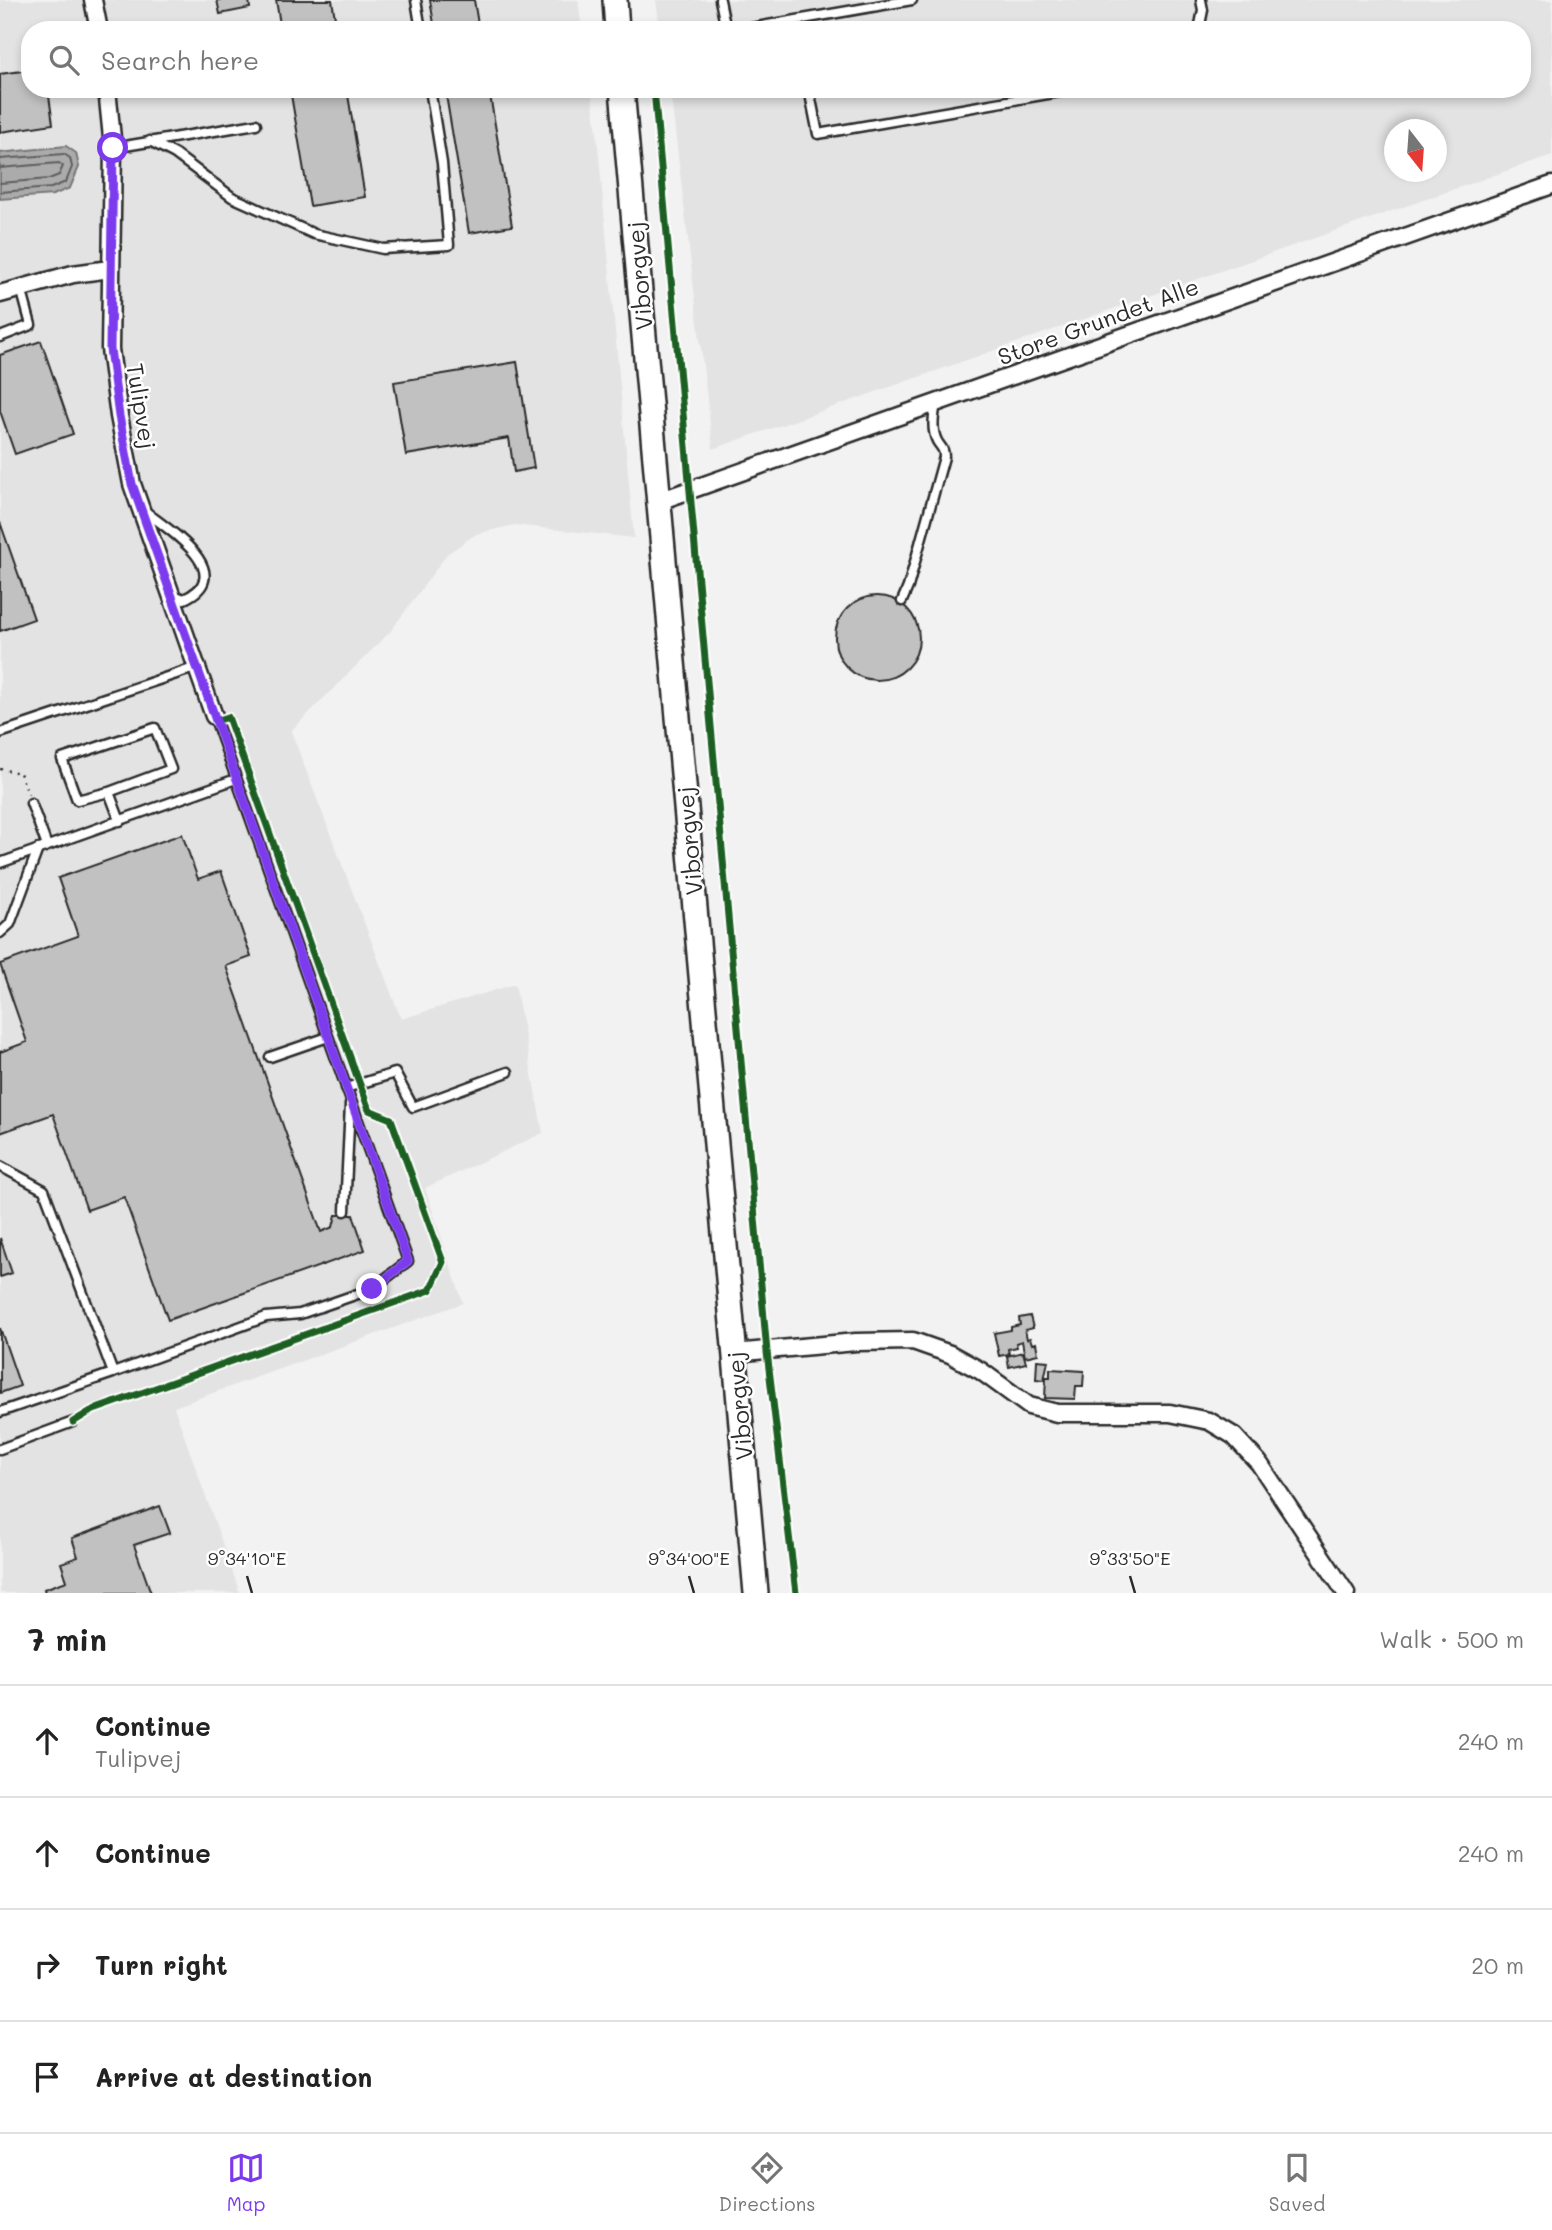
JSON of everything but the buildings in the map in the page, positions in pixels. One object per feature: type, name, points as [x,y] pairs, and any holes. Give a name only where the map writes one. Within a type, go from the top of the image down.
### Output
[{"type":"street","points":[[93,0],[97,21]]},
{"type":"street","points":[[615,0],[616,21]]},
{"type":"street","name":"Tulipvej","points":[[108,98],[113,148],[110,349],[132,484],[214,716]]},
{"type":"street","name":"Viborgvej","points":[[623,98],[756,1593]]},
{"type":"street","name":"Store Grundet Alle","points":[[659,501],[1552,185]]},
{"type":"street","points":[[0,294],[73,274],[110,270]]},
{"type":"street","points":[[734,1353],[856,1342],[913,1341],[950,1354],[981,1371],[1029,1406],[1057,1413],[1170,1413],[1209,1421],[1234,1436],[1259,1463],[1346,1593]]},
{"type":"lane","points":[[416,0],[420,21]]},
{"type":"lane","points":[[720,0],[724,21]]},
{"type":"lane","points":[[791,21],[912,0]]},
{"type":"lane","points":[[1201,0],[1201,21]]},
{"type":"lane","points":[[150,141],[175,154],[232,197],[314,234],[383,249],[449,245],[442,163],[431,98]]},
{"type":"lane","points":[[811,98],[818,134],[1025,98]]},
{"type":"lane","points":[[113,148],[256,124]]},
{"type":"lane","points":[[0,337],[31,325],[21,288]]},
{"type":"lane","points":[[901,601],[908,587],[944,457],[944,451],[936,440],[933,429],[936,403]]},
{"type":"lane","points":[[140,508],[195,551],[204,568],[204,583],[196,593],[184,599],[171,594]]},
{"type":"lane","points":[[0,733],[197,667]]},
{"type":"lane","points":[[0,1412],[267,1317],[300,1314],[372,1289],[408,1261],[214,716]]},
{"type":"lane","points":[[155,728],[171,769],[109,792],[77,800],[62,760],[155,728]]},
{"type":"lane","points":[[0,863],[236,779]]},
{"type":"lane","points":[[109,792],[120,821]]},
{"type":"lane","points":[[31,803],[47,846]]},
{"type":"lane","points":[[0,933],[10,924],[38,849]]},
{"type":"lane","points":[[270,1057],[328,1037]]},
{"type":"lane","points":[[346,1088],[395,1073],[413,1107],[508,1072]]},
{"type":"lane","points":[[345,1211],[350,1098]]},
{"type":"lane","points":[[0,1166],[44,1190],[113,1373]]},
{"type":"lane","points":[[0,1449],[73,1422]]},
{"type":"path","points":[[0,769],[20,774],[31,803]]},
{"type":"shaded area","points":[[0,0],[578,0],[581,21],[21,21],[21,98],[592,98],[634,538],[514,525],[476,534],[447,554],[390,632],[291,731],[401,1019],[515,984],[543,1133],[425,1188],[463,1303],[174,1407],[240,1593],[0,1593]]},
{"type":"shaded area","points":[[656,0],[1552,0],[1552,155],[713,449],[671,98],[1531,98],[1531,21],[659,21]]},
{"type":"water","points":[[66,146],[76,153],[79,167],[70,188],[53,195],[0,199],[0,153]]},
{"type":"cycle path","points":[[655,98],[767,1352],[796,1593]]},
{"type":"cycle path","points":[[73,1422],[91,1411],[430,1290],[443,1262],[391,1119],[369,1110],[228,717],[216,721]]},
{"type":"route","points":[[113,148],[110,349],[132,484],[408,1261],[372,1289]]}]
